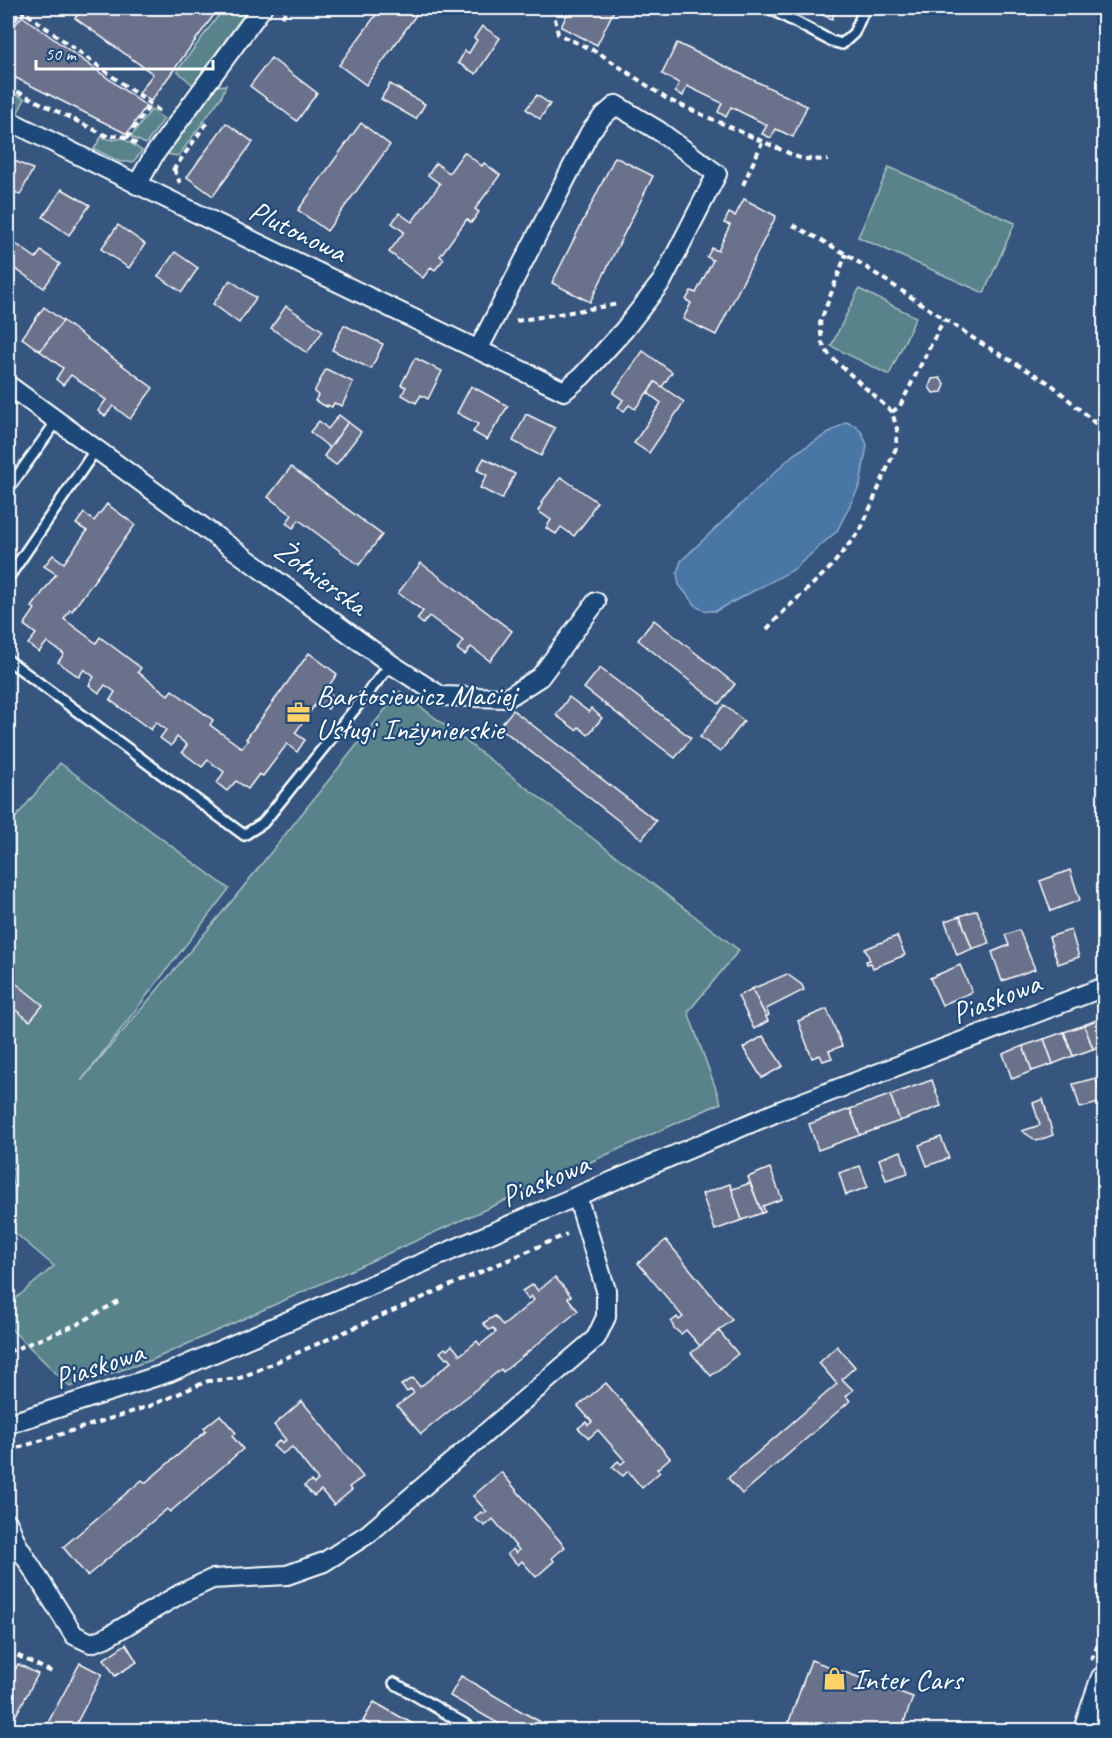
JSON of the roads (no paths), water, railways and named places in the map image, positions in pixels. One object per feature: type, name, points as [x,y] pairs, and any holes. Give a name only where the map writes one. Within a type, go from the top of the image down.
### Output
[{"type":"street","points":[[137,185],[154,155],[262,8]]},
{"type":"street","name":"Plutonowa","points":[[8,120],[137,185],[478,350],[564,391],[582,376],[624,330],[662,281],[717,174],[659,131],[616,105],[590,132],[478,350]]},
{"type":"street","name":"Żołnierska","points":[[8,386],[392,664],[441,696],[507,698],[540,677],[596,602]]},
{"type":"street","name":"Piaskowa","points":[[8,1424],[170,1372],[782,1110],[1104,987]]},
{"type":"street","points":[[8,1523],[17,1544],[74,1635],[91,1643],[105,1638],[180,1594],[212,1579],[287,1575],[324,1562],[368,1534],[596,1338],[606,1317],[606,1290],[577,1196]]},
{"type":"street","points":[[1087,1731],[1104,1680]]},
{"type":"lane","points":[[769,8],[831,41],[842,44],[854,33],[865,8]]},
{"type":"lane","points":[[8,489],[57,422]]},
{"type":"lane","points":[[8,578],[96,449]]},
{"type":"lane","points":[[8,660],[244,835],[262,823],[392,664]]},
{"type":"lane","points":[[394,1683],[475,1731]]},
{"type":"water","points":[[846,422],[856,426],[867,445],[860,485],[837,531],[793,570],[716,611],[705,611],[697,607],[679,585],[677,573],[681,561],[794,454]]},
{"type":"place","name":"Bartosiewicz Maciej Usługi Inżynierskie","points":[[298,712]]},
{"type":"place","name":"Inter Cars","points":[[834,1679]]}]
